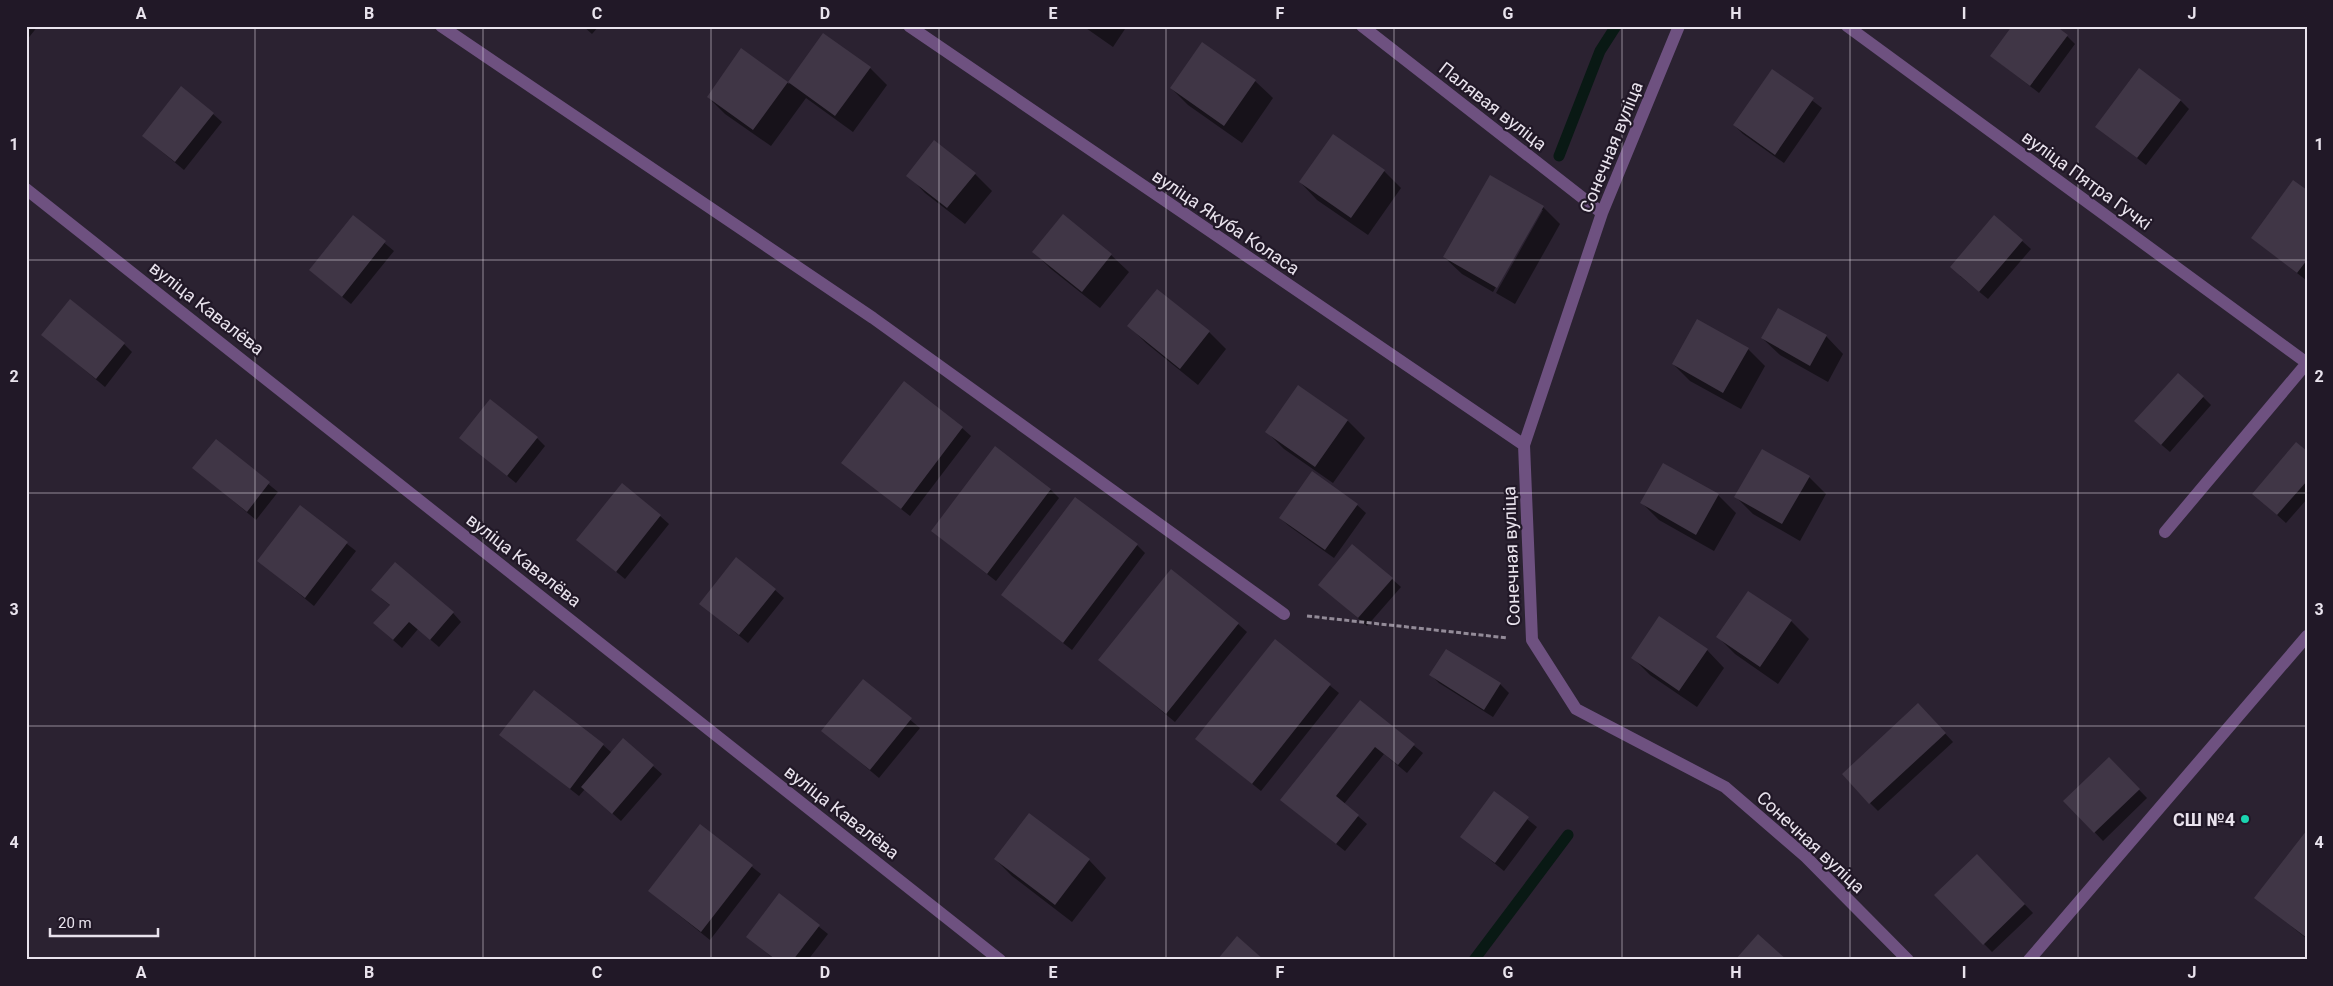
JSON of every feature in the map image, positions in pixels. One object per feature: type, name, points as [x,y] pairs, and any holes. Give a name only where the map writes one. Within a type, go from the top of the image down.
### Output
[{"type":"street","points":[[442,26],[873,318],[1284,614]]},
{"type":"street","name":"вуліца Якуба Коласа","points":[[909,26],[1524,445]]},
{"type":"street","name":"Палявая вуліца","points":[[1362,26],[1602,212]]},
{"type":"street","name":"Сонечная вуліца","points":[[1679,26],[1602,212],[1524,445],[1532,640],[1576,709],[1725,787],[1806,857],[1908,960]]},
{"type":"street","name":"вуліца Пятра Гучкі","points":[[1847,26],[2307,363]]},
{"type":"street","name":"вуліца Кавалёва","points":[[26,189],[1000,960]]},
{"type":"street","points":[[2165,532],[2307,363]]},
{"type":"street","points":[[2029,960],[2307,636]]},
{"type":"path","points":[[1284,614],[1532,640]]},
{"type":"building","points":[[2012,26],[2056,26],[2068,35],[2030,86],[1990,56]]},
{"type":"building","points":[[823,33],[871,67],[835,116],[788,82]]},
{"type":"building","points":[[1202,42],[1256,80],[1224,126],[1170,88]]},
{"type":"building","points":[[741,48],[788,82],[753,130],[707,97]]},
{"type":"building","points":[[2139,68],[2181,100],[2137,158],[2095,127]]},
{"type":"building","points":[[1772,69],[1814,98],[1775,155],[1733,125]]},
{"type":"building","points":[[181,86],[214,113],[175,162],[142,136]]},
{"type":"building","points":[[1333,134],[1385,170],[1351,218],[1299,182]]},
{"type":"building","points":[[934,140],[976,173],[947,208],[906,176]]},
{"type":"building","points":[[1490,175],[1544,206],[1497,288],[1443,257]]},
{"type":"building","points":[[2293,180],[2307,190],[2307,260],[2297,273],[2251,238]]},
{"type":"building","points":[[1063,214],[1112,254],[1082,292],[1032,252]]},
{"type":"building","points":[[353,215],[386,241],[342,297],[309,270]]},
{"type":"building","points":[[1994,215],[2023,240],[1979,292],[1950,267]]},
{"type":"building","points":[[1157,289],[1210,331],[1180,369],[1127,326]]},
{"type":"building","points":[[70,299],[125,343],[96,379],[41,335]]},
{"type":"building","points":[[1778,308],[1827,335],[1810,366],[1761,338]]},
{"type":"building","points":[[1697,319],[1749,348],[1723,393],[1672,364]]},
{"type":"building","points":[[2178,373],[2204,396],[2161,445],[2134,421]]},
{"type":"building","points":[[904,381],[963,427],[901,509],[841,463]]},
{"type":"building","points":[[1298,385],[1348,420],[1315,467],[1265,432]]},
{"type":"building","points":[[490,399],[538,437],[507,476],[459,438]]},
{"type":"building","points":[[216,439],[270,482],[247,512],[192,468]]},
{"type":"building","points":[[2296,442],[2307,451],[2307,481],[2277,515],[2252,494]]},
{"type":"building","points":[[995,446],[1051,489],[987,574],[931,531]]},
{"type":"building","points":[[1762,449],[1810,476],[1782,524],[1734,497]]},
{"type":"building","points":[[1663,463],[1719,494],[1696,535],[1640,503]]},
{"type":"building","points":[[1312,471],[1358,504],[1325,550],[1279,518]]},
{"type":"building","points":[[622,483],[661,515],[616,572],[576,540]]},
{"type":"building","points":[[1075,497],[1138,544],[1063,643],[1001,595]]},
{"type":"building","points":[[300,505],[348,542],[305,598],[257,561]]},
{"type":"building","points":[[1352,544],[1393,578],[1358,618],[1318,585]]},
{"type":"building","points":[[736,557],[776,589],[739,635],[699,604]]},
{"type":"building","points":[[395,562],[454,612],[430,640],[409,622],[393,640],[373,623],[390,605],[371,590]]},
{"type":"building","points":[[1171,569],[1239,623],[1166,714],[1098,660]]},
{"type":"building","points":[[1748,591],[1792,620],[1760,667],[1716,637]]},
{"type":"building","points":[[1659,616],[1708,649],[1679,691],[1631,658]]},
{"type":"building","points":[[1275,639],[1331,684],[1252,784],[1195,739]]},
{"type":"building","points":[[1446,649],[1501,683],[1484,710],[1429,675]]},
{"type":"building","points":[[863,679],[912,718],[870,770],[821,731]]},
{"type":"building","points":[[534,690],[604,744],[570,789],[499,735]]},
{"type":"building","points":[[1360,700],[1415,744],[1398,765],[1375,747],[1336,796],[1359,815],[1336,844],[1280,800]]},
{"type":"building","points":[[1918,703],[1946,733],[1869,804],[1842,774]]},
{"type":"building","points":[[623,738],[654,765],[612,814],[581,787]]},
{"type":"building","points":[[2109,757],[2140,789],[2094,833],[2063,801]]},
{"type":"building","points":[[1494,791],[1529,817],[1495,863],[1460,837]]},
{"type":"building","points":[[1029,813],[1090,859],[1055,905],[994,859]]},
{"type":"building","points":[[700,824],[753,865],[701,932],[648,891]]},
{"type":"building","points":[[2307,830],[2307,938],[2254,898]]},
{"type":"building","points":[[1977,854],[2025,904],[1983,945],[1934,895]]},
{"type":"building","points":[[779,893],[820,925],[793,960],[776,960],[746,937]]},
{"type":"building","points":[[1758,934],[1787,960],[1735,960]]},
{"type":"building","points":[[1237,936],[1264,960],[1217,960]]},
{"type":"waterway","points":[[1559,156],[1600,51],[1616,26]]},
{"type":"waterway","points":[[1474,960],[1568,835]]},
{"type":"place","name":"СШ №4","points":[[2245,819]]}]
